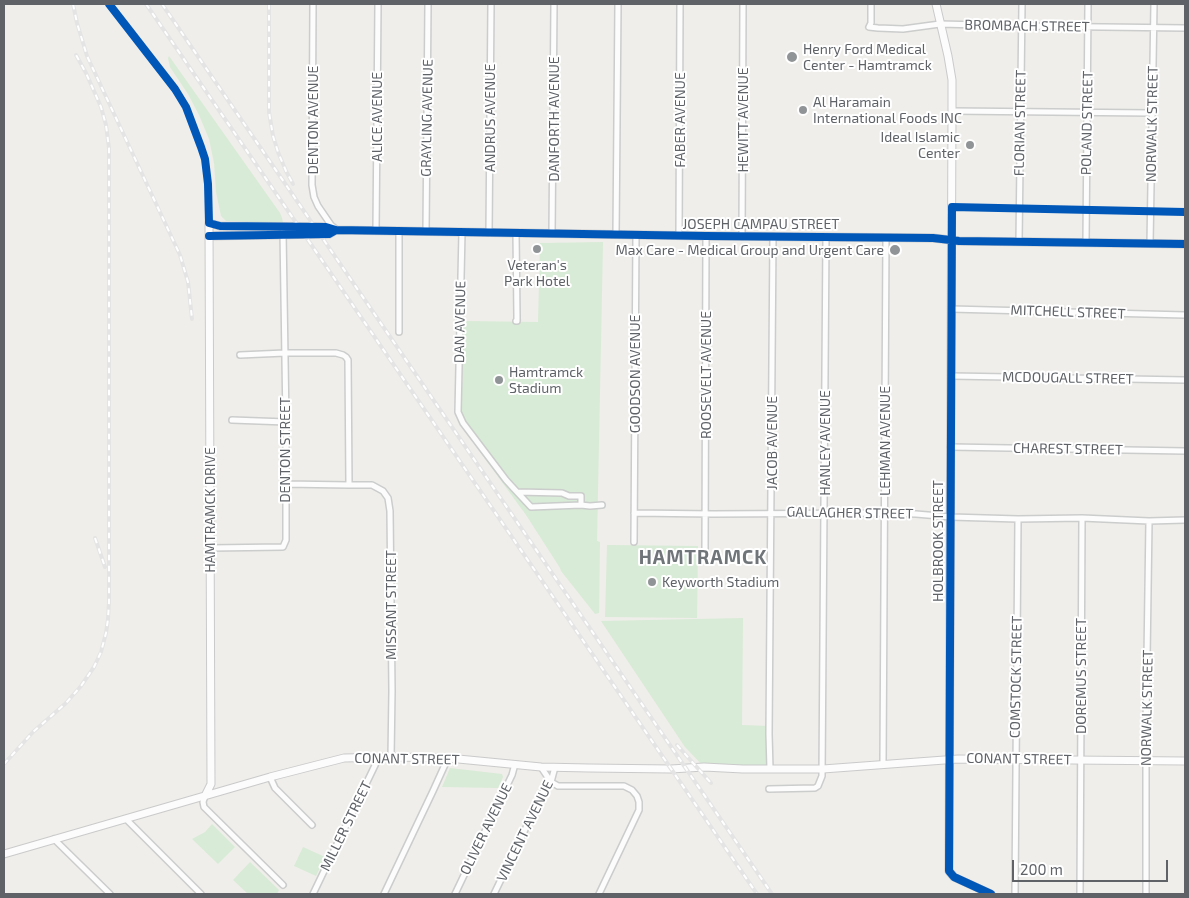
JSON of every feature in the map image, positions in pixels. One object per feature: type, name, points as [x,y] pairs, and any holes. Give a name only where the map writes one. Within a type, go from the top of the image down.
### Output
[{"type":"street","name":"DENTON AVENUE","points":[[313,4],[312,185],[314,198],[318,206],[336,230]]},
{"type":"street","name":"ALICE AVENUE","points":[[376,231],[378,4]]},
{"type":"street","name":"GRAYLING AVENUE","points":[[426,232],[428,4]]},
{"type":"street","name":"ANDRUS AVENUE","points":[[489,233],[491,4]]},
{"type":"street","name":"DANFORTH AVENUE","points":[[552,234],[554,4]]},
{"type":"street","points":[[616,235],[618,4]]},
{"type":"street","name":"FABER AVENUE","points":[[678,236],[680,4]]},
{"type":"street","name":"HEWITT AVENUE","points":[[742,237],[743,4]]},
{"type":"street","name":"BROMBACH STREET","points":[[871,4],[871,24],[869,28],[903,28],[940,24],[1185,28]]},
{"type":"street","name":"HOLBROOK STREET","points":[[936,4],[952,80],[949,871],[954,877],[992,894]]},
{"type":"street","name":"FLORIAN STREET","points":[[1019,242],[1022,4]]},
{"type":"street","name":"POLAND STREET","points":[[1086,243],[1088,4]]},
{"type":"street","name":"NORWALK STREET","points":[[1150,244],[1154,4]]},
{"type":"street","points":[[952,111],[1151,113]]},
{"type":"street","name":"JOSEPH CAMPAU STREET","points":[[209,223],[220,226],[329,234],[336,230],[742,237],[932,238],[952,241],[1185,244]]},
{"type":"street","name":"HAMTRAMCK DRIVE","points":[[205,796],[211,784],[209,223]]},
{"type":"street","name":"JOSEPH CAMPAU STREET","points":[[209,236],[283,231]]},
{"type":"street","points":[[283,231],[285,353]]},
{"type":"street","points":[[399,231],[399,332]]},
{"type":"street","name":"DAN AVENUE","points":[[462,232],[458,412],[463,423],[517,492]]},
{"type":"street","points":[[516,233],[517,320]]},
{"type":"street","name":"GOODSON AVENUE","points":[[634,542],[636,235]]},
{"type":"street","name":"ROOSEVELT AVENUE","points":[[705,554],[706,236]]},
{"type":"street","name":"JACOB AVENUE","points":[[770,769],[773,236]]},
{"type":"street","name":"HANLEY AVENUE","points":[[823,769],[826,237]]},
{"type":"street","name":"LEHMAN AVENUE","points":[[884,764],[886,238]]},
{"type":"street","name":"MITCHELL STREET","points":[[951,309],[1185,315]]},
{"type":"street","name":"DENTON STREET","points":[[210,548],[283,547],[286,540],[285,353]]},
{"type":"street","points":[[240,355],[336,353],[343,355],[348,360],[349,485],[285,484]]},
{"type":"street","name":"MCDOUGALL STREET","points":[[951,376],[1185,380]]},
{"type":"street","points":[[232,420],[286,422]]},
{"type":"street","name":"CHAREST STREET","points":[[950,447],[1185,451]]},
{"type":"street","name":"MISSANT STREET","points":[[349,485],[372,485],[383,491],[388,498],[390,511],[392,682],[391,757]]},
{"type":"street","points":[[517,492],[562,493],[569,496],[581,496],[581,505]]},
{"type":"street","points":[[517,492],[531,507],[602,505]]},
{"type":"street","name":"GALLAGHER STREET","points":[[634,513],[825,512],[1018,519],[1185,520]]},
{"type":"street","name":"DOREMUS STREET","points":[[1080,894],[1082,518]]},
{"type":"street","name":"COMSTOCK STREET","points":[[1015,894],[1018,519]]},
{"type":"street","name":"NORWALK STREET","points":[[1146,894],[1150,521]]},
{"type":"street","name":"MILLER STREET","points":[[313,894],[379,757]]},
{"type":"street","name":"CONANT STREET","points":[[4,854],[270,777],[344,758],[448,758],[555,767],[671,769],[704,767],[731,769],[823,769],[948,760],[1185,761]]},
{"type":"street","points":[[384,894],[448,758]]},
{"type":"street","name":"OLIVER AVENUE","points":[[455,894],[515,764]]},
{"type":"street","points":[[541,766],[551,782],[558,786],[624,786],[632,790],[640,802],[639,810],[599,894]]},
{"type":"street","name":"VINCENT AVENUE","points":[[494,894],[546,786],[551,782],[555,767]]},
{"type":"street","points":[[769,789],[815,788],[822,779],[823,769]]},
{"type":"street","points":[[270,777],[275,788],[312,825]]},
{"type":"street","points":[[205,796],[204,807],[283,885]]},
{"type":"street","points":[[126,819],[201,894]]},
{"type":"street","points":[[54,839],[110,894]]},
{"type":"green space","points":[[169,56],[280,213],[283,223],[226,221],[221,216],[209,139],[188,94],[170,67]]},
{"type":"green space","points":[[603,242],[597,541],[600,542],[599,613],[595,614],[561,571],[526,515],[461,426],[464,321],[538,322],[540,243]]},
{"type":"green space","name":"Keyworth Stadium","points":[[607,545],[698,546],[697,618],[605,617]]},
{"type":"green space","points":[[743,618],[742,725],[769,726],[770,769],[704,767],[685,747],[601,621]]},
{"type":"green space","points":[[450,768],[502,774],[503,777],[498,788],[442,787]]},
{"type":"green space","points":[[212,824],[235,847],[218,864],[192,839],[205,832]]},
{"type":"green space","points":[[303,847],[325,857],[316,876],[294,866]]},
{"type":"green space","points":[[250,862],[279,890],[277,894],[248,894],[233,880]]},
{"type":"railway","points":[[73,4],[87,56],[180,255],[188,282],[192,319]]},
{"type":"railway","points":[[146,4],[757,894]]},
{"type":"railway","points":[[162,4],[772,894]]},
{"type":"railway","points":[[269,4],[269,112],[278,152],[293,184]]},
{"type":"railway","points":[[4,764],[33,732],[66,703],[81,686],[94,667],[101,652],[108,619],[109,148],[101,107],[76,55]]},
{"type":"railway","points":[[95,538],[105,567]]},
{"type":"railway","points":[[677,745],[711,783]]},
{"type":"cycle path","points":[[109,4],[175,89],[186,107],[205,159],[209,223],[220,226],[326,227],[336,230],[329,234],[209,236]]},
{"type":"cycle path","points":[[991,894],[954,877],[949,871],[952,207],[1185,212]]},
{"type":"cycle path","points":[[336,230],[933,238],[959,241],[1185,244]]},
{"type":"place","name":"Henry Ford Medical Center - Hamtramck","points":[[792,57]]},
{"type":"place","name":"Al Haramain International Foods INC","points":[[803,110]]},
{"type":"place","name":"Ideal Islamic Center","points":[[970,145]]},
{"type":"place","name":"Veteran's Park Hotel","points":[[537,249]]},
{"type":"place","name":"Max Care - Medical Group and Urgent Care","points":[[895,250]]},
{"type":"place","name":"Hamtramck Stadium","points":[[499,380]]},
{"type":"place","name":"Keyworth Stadium","points":[[652,582]]},
{"type":"district","name":"HAMTRAMCK","points":[[703,558]]}]
